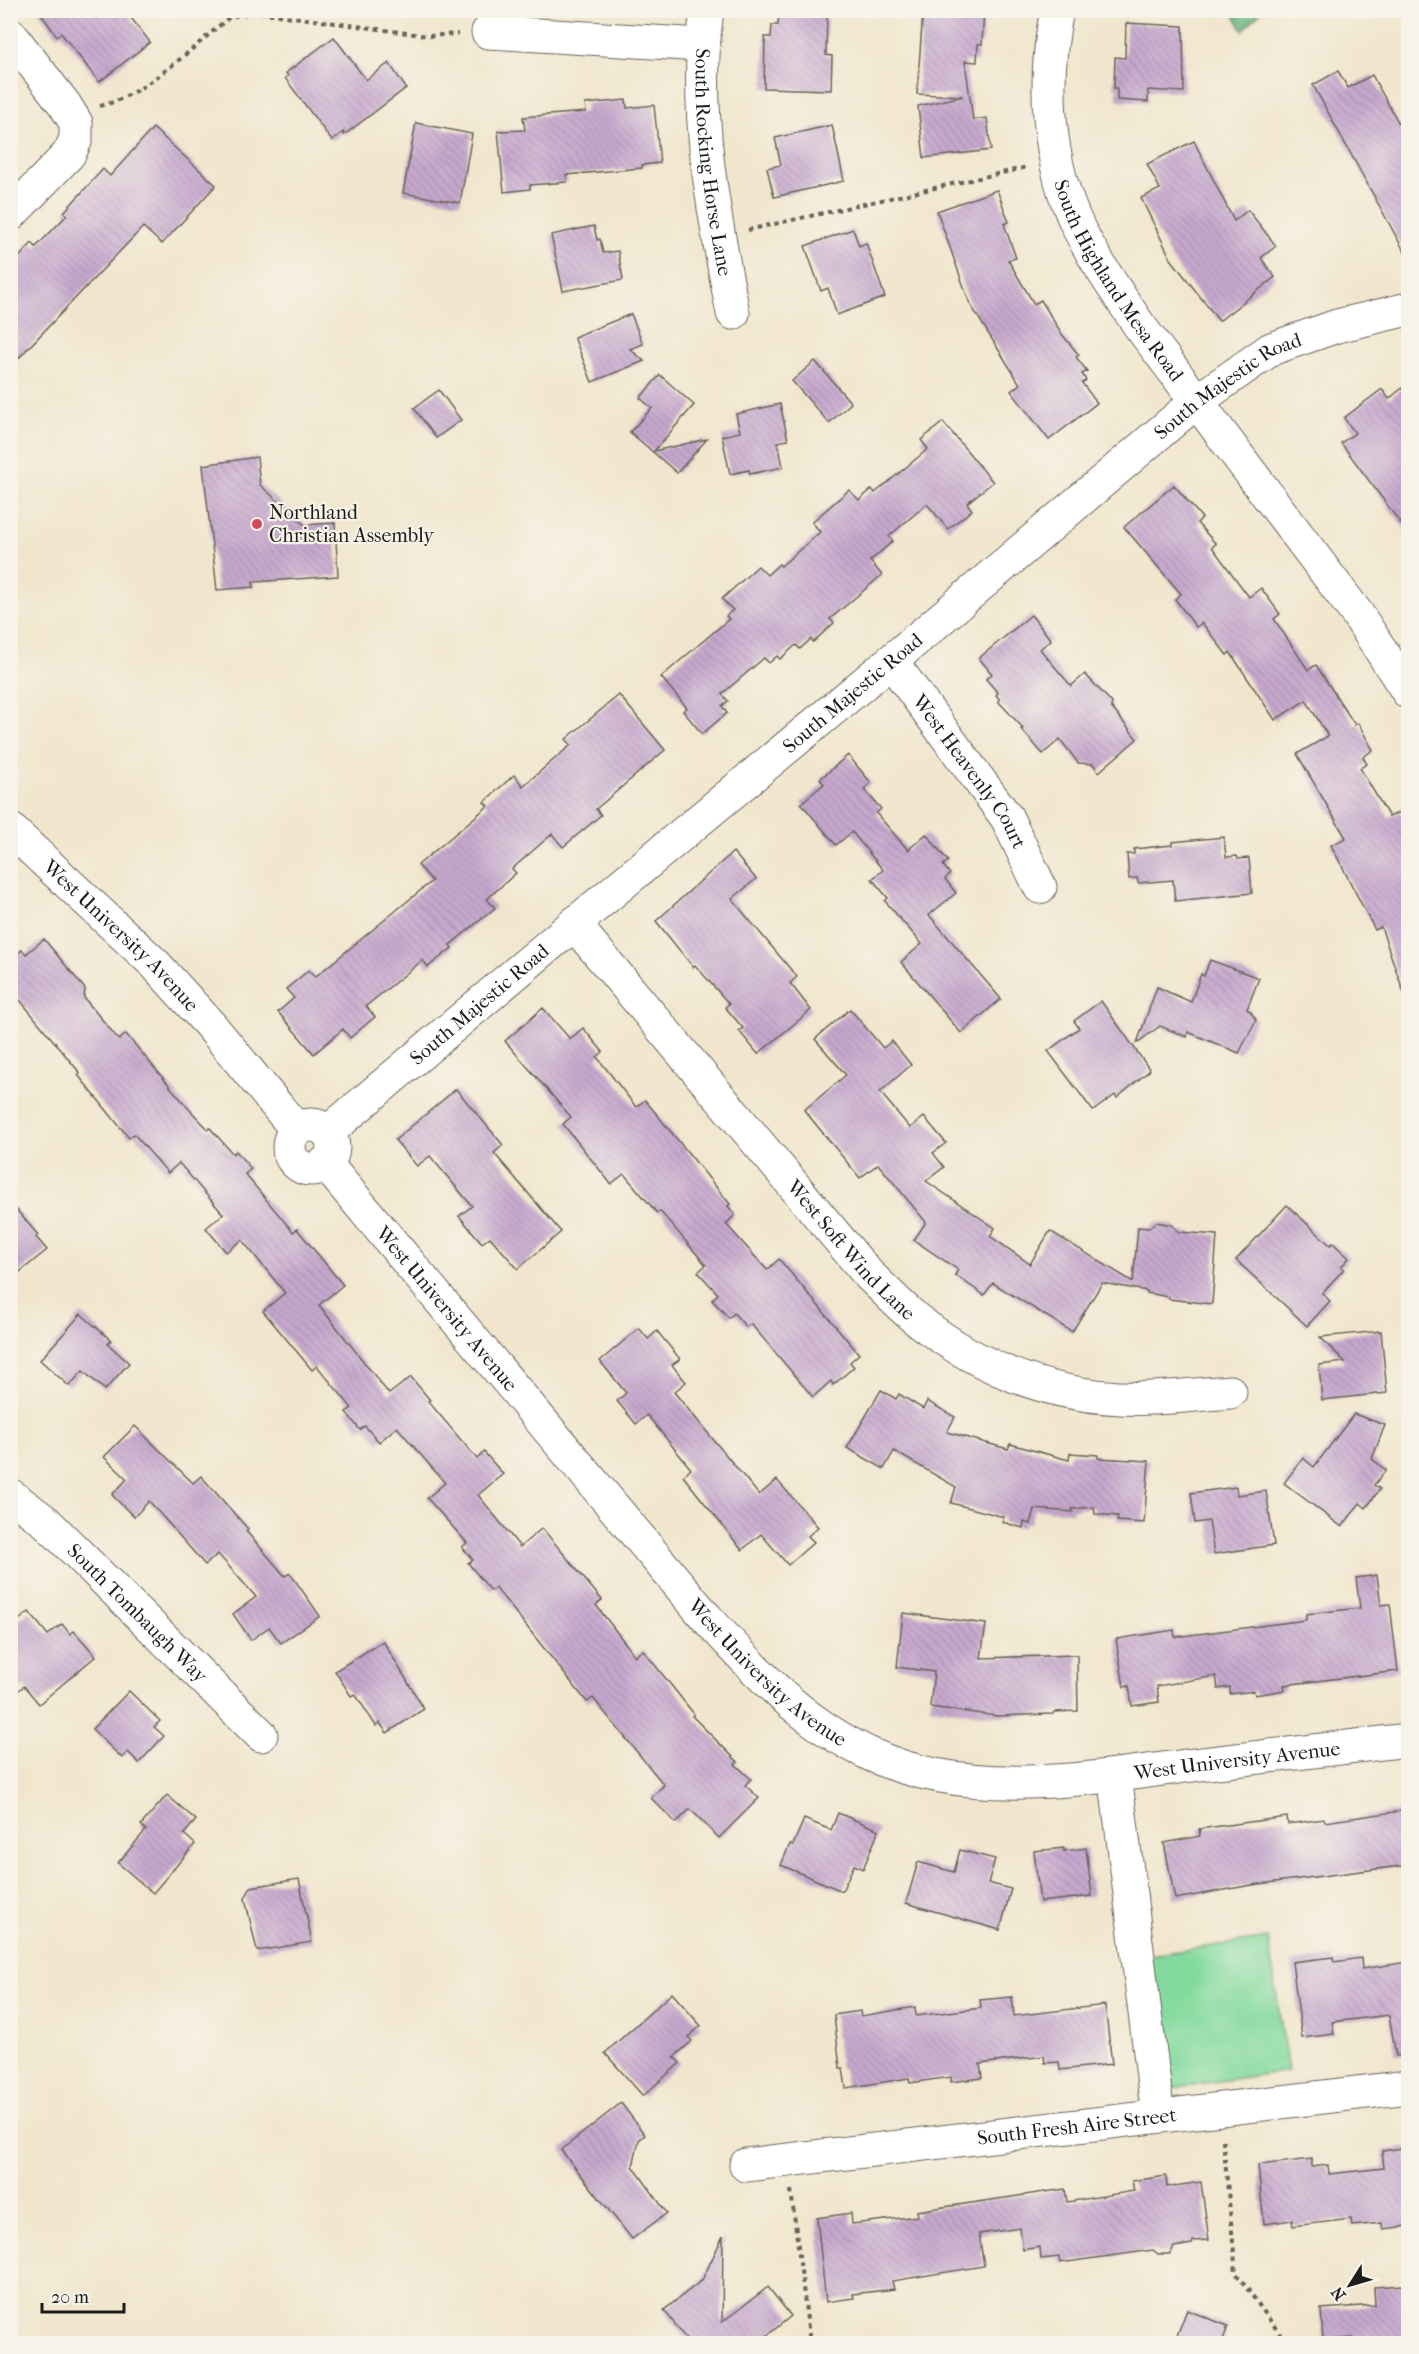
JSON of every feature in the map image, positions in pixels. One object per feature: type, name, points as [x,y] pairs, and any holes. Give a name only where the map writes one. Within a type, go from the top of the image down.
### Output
[{"type":"street","name":"South Rocking Horse Lane","points":[[707,10],[702,45],[704,128],[718,236],[733,313]]},
{"type":"street","name":"South Highland Mesa Road","points":[[1057,10],[1052,32],[1048,91],[1054,149],[1065,191],[1079,229],[1108,282],[1197,401],[1358,615],[1400,657],[1408,692]]},
{"type":"street","points":[[488,32],[702,45]]},
{"type":"street","points":[[10,34],[76,123],[76,139],[69,154],[10,215]]},
{"type":"street","name":"South Majestic Road","points":[[317,1142],[1197,401],[1270,350],[1337,326],[1408,309]]},
{"type":"street","name":"West Heavenly Court","points":[[891,661],[1007,818],[1041,887]]},
{"type":"street","name":"West University Avenue","points":[[14,838],[156,964],[317,1142],[705,1616],[762,1679],[794,1707],[828,1730],[875,1756],[912,1769],[950,1777],[1002,1782],[1115,1775],[1408,1740]]},
{"type":"street","name":"West Soft Wind Lane","points":[[574,924],[869,1275],[915,1318],[948,1342],[1028,1382],[1078,1394],[1151,1399],[1230,1392]]},
{"type":"street","name":"South Tombaugh Way","points":[[10,1496],[46,1522],[261,1735]]},
{"type":"street","points":[[1115,1775],[1158,2116]]},
{"type":"street","name":"South Fresh Aire Street","points":[[746,2165],[1408,2086]]},
{"type":"path","points":[[70,114],[108,105],[126,97],[146,84],[230,17],[245,13],[257,12],[428,36],[488,32]]},
{"type":"path","points":[[718,236],[1057,161]]},
{"type":"path","points":[[1223,2134],[1236,2273],[1287,2343]]},
{"type":"path","points":[[792,2198],[810,2343]]},
{"type":"green space","points":[[1231,11],[1262,11],[1243,30]]},
{"type":"green space","points":[[1268,1938],[1288,2071],[1164,2089],[1144,1956]]},
{"type":"building","points":[[38,10],[125,10],[150,42],[99,82],[61,33],[57,36]]},
{"type":"building","points":[[923,10],[984,10],[982,44],[978,44],[977,62],[965,61],[973,120],[987,118],[991,150],[924,158],[918,106],[963,96],[917,94]]},
{"type":"building","points":[[779,15],[827,16],[826,55],[832,56],[831,90],[764,88],[765,37],[771,37],[772,25],[778,25]]},
{"type":"building","points":[[1126,23],[1183,26],[1184,92],[1148,90],[1148,102],[1117,100],[1117,88],[1114,88],[1115,57],[1125,58]]},
{"type":"building","points":[[334,37],[366,80],[389,63],[406,88],[344,135],[343,132],[332,141],[285,78],[288,76],[286,73]]},
{"type":"building","points":[[1338,71],[1348,88],[1372,75],[1408,140],[1408,258],[1313,85]]},
{"type":"building","points":[[626,100],[627,108],[654,105],[660,163],[642,165],[642,168],[566,175],[567,182],[530,185],[530,189],[504,192],[498,131],[525,130],[523,117],[586,112],[585,104]]},
{"type":"building","points":[[416,123],[472,134],[460,203],[403,193]]},
{"type":"building","points":[[832,125],[844,181],[774,197],[767,168],[781,165],[775,138]]},
{"type":"building","points":[[153,128],[216,185],[162,244],[143,227],[10,367],[10,267],[32,243],[36,247],[67,215],[64,212],[103,169],[110,176]]},
{"type":"building","points":[[1194,141],[1234,221],[1248,210],[1276,246],[1261,258],[1275,277],[1219,321],[1171,259],[1141,198],[1160,189],[1147,164]]},
{"type":"building","points":[[997,190],[1009,222],[1004,224],[1016,258],[1008,260],[1034,304],[1041,300],[1061,333],[1079,355],[1076,357],[1087,371],[1082,374],[1086,380],[1082,383],[1097,403],[1049,440],[1011,391],[1020,384],[970,304],[937,211]]},
{"type":"building","points":[[594,226],[603,253],[618,251],[623,280],[563,291],[551,235]]},
{"type":"building","points":[[853,229],[859,246],[866,243],[885,297],[837,315],[828,288],[821,291],[805,246]]},
{"type":"building","points":[[631,314],[643,344],[630,349],[644,361],[592,382],[574,337]]},
{"type":"building","points":[[815,361],[851,403],[829,423],[792,381]]},
{"type":"building","points":[[660,375],[694,405],[654,451],[707,439],[677,473],[630,432],[652,408],[640,398]]},
{"type":"building","points":[[1408,383],[1408,533],[1341,443],[1355,433],[1344,418],[1382,389],[1389,399]]},
{"type":"building","points":[[439,390],[461,420],[436,438],[414,408]]},
{"type":"building","points":[[780,404],[788,440],[778,442],[783,467],[750,474],[749,470],[730,474],[722,436],[740,432],[736,414]]},
{"type":"building","points":[[943,422],[993,482],[967,503],[972,510],[948,529],[927,504],[889,536],[893,541],[870,561],[882,575],[830,619],[834,623],[813,642],[811,639],[800,649],[796,645],[780,659],[777,656],[769,663],[764,658],[722,694],[728,701],[722,706],[727,713],[702,734],[683,711],[687,708],[661,677],[729,619],[726,616],[733,610],[722,599],[758,566],[767,575],[779,564],[781,566],[820,532],[812,522],[849,490],[859,500],[872,489],[875,493],[928,449],[921,440]]},
{"type":"building","name":"Northland Christian Assembly","points":[[257,457],[260,485],[305,525],[335,523],[338,576],[253,582],[254,587],[217,590],[203,465]]},
{"type":"building","points":[[1174,485],[1202,518],[1197,523],[1216,544],[1212,547],[1249,597],[1261,588],[1280,614],[1274,619],[1308,670],[1316,665],[1355,725],[1358,723],[1373,750],[1363,757],[1367,764],[1360,768],[1389,817],[1400,812],[1408,829],[1408,996],[1405,996],[1381,927],[1375,930],[1331,845],[1346,838],[1297,754],[1328,736],[1306,700],[1275,720],[1230,652],[1227,655],[1202,623],[1196,627],[1175,599],[1181,594],[1124,527]]},
{"type":"building","points":[[1031,615],[1051,640],[1040,649],[1071,686],[1085,674],[1112,703],[1111,707],[1137,739],[1099,772],[1093,764],[1078,763],[1060,739],[1043,754],[998,701],[1000,700],[996,695],[998,693],[986,679],[992,674],[979,658]]},
{"type":"building","points":[[619,695],[665,750],[596,809],[601,815],[563,847],[552,834],[512,869],[516,873],[487,899],[495,908],[450,945],[452,948],[428,967],[423,960],[366,1006],[375,1017],[350,1038],[343,1029],[314,1054],[278,1012],[294,998],[286,989],[309,970],[315,977],[432,881],[418,865],[488,806],[484,802],[514,775],[523,786],[571,745],[566,739]]},
{"type":"building","points":[[848,755],[871,783],[864,789],[881,809],[876,813],[908,850],[926,834],[948,861],[943,865],[950,874],[945,879],[956,893],[929,915],[1001,999],[961,1033],[901,962],[922,944],[885,901],[888,898],[872,879],[883,870],[852,832],[836,845],[801,803],[824,784],[820,779]]},
{"type":"building","points":[[1224,837],[1226,857],[1249,858],[1252,893],[1175,901],[1173,880],[1138,883],[1137,878],[1129,879],[1127,854],[1134,854],[1134,849],[1172,845],[1172,842]]},
{"type":"building","points":[[733,852],[756,879],[732,899],[797,977],[790,983],[811,1010],[758,1054],[739,1031],[743,1028],[725,1007],[729,1004],[695,965],[693,967],[656,921]]},
{"type":"building","points":[[44,939],[85,989],[84,998],[119,1040],[126,1034],[189,1109],[233,1154],[236,1151],[251,1169],[245,1174],[293,1232],[297,1229],[343,1285],[319,1305],[389,1394],[411,1377],[430,1400],[428,1401],[477,1459],[484,1452],[503,1474],[478,1495],[520,1547],[542,1528],[602,1600],[596,1605],[635,1656],[643,1650],[694,1714],[692,1716],[738,1762],[735,1764],[751,1779],[745,1785],[759,1798],[719,1838],[690,1809],[676,1823],[651,1798],[664,1785],[593,1698],[587,1702],[495,1587],[491,1591],[468,1563],[473,1560],[462,1547],[467,1543],[427,1498],[445,1483],[397,1427],[379,1442],[365,1426],[360,1430],[346,1412],[352,1408],[317,1366],[312,1370],[263,1311],[285,1293],[242,1240],[226,1252],[206,1228],[223,1214],[179,1163],[168,1173],[134,1134],[129,1138],[78,1075],[80,1073],[10,988],[10,959],[22,950],[26,954]]},
{"type":"building","points":[[1210,960],[1259,978],[1247,1009],[1256,1020],[1239,1053],[1188,1032],[1187,1037],[1160,1026],[1137,1043],[1157,987],[1191,1002],[1201,974],[1204,976]]},
{"type":"building","points":[[1101,1001],[1150,1070],[1117,1098],[1115,1095],[1093,1111],[1048,1051],[1079,1028],[1074,1021]]},
{"type":"building","points":[[543,1008],[570,1039],[583,1028],[603,1052],[597,1057],[636,1107],[645,1100],[730,1204],[728,1206],[735,1215],[726,1224],[767,1270],[779,1259],[859,1354],[850,1362],[854,1367],[833,1385],[831,1381],[813,1397],[751,1324],[746,1327],[734,1313],[729,1318],[712,1300],[718,1294],[698,1272],[706,1265],[660,1211],[657,1213],[624,1174],[611,1184],[563,1124],[571,1117],[505,1041]]},
{"type":"building","points":[[850,1009],[883,1048],[892,1041],[911,1065],[880,1092],[910,1128],[924,1117],[946,1143],[933,1153],[944,1167],[926,1181],[995,1228],[990,1236],[1030,1264],[1050,1231],[1133,1282],[1138,1227],[1149,1228],[1157,1222],[1172,1225],[1179,1232],[1217,1235],[1212,1304],[1169,1299],[1169,1297],[1147,1293],[1147,1291],[1102,1283],[1072,1332],[993,1283],[984,1295],[955,1275],[958,1270],[914,1240],[926,1222],[878,1164],[860,1178],[804,1110],[846,1075],[815,1039]]},
{"type":"building","points":[[456,1089],[503,1145],[494,1153],[561,1232],[518,1269],[490,1237],[482,1243],[459,1216],[472,1206],[430,1156],[417,1166],[395,1140]]},
{"type":"building","points":[[10,1202],[38,1235],[36,1237],[47,1250],[10,1280]]},
{"type":"building","points":[[1287,1205],[1330,1245],[1333,1243],[1349,1258],[1341,1267],[1344,1269],[1322,1293],[1330,1301],[1307,1326],[1236,1260]]},
{"type":"building","points":[[81,1314],[111,1340],[108,1344],[129,1363],[105,1390],[83,1371],[69,1386],[40,1360]]},
{"type":"building","points":[[639,1328],[648,1339],[657,1331],[680,1359],[672,1365],[686,1382],[674,1392],[759,1495],[777,1480],[818,1527],[808,1536],[814,1542],[788,1565],[761,1534],[742,1550],[683,1476],[691,1469],[647,1415],[636,1424],[617,1401],[626,1393],[600,1361]]},
{"type":"building","points":[[1381,1331],[1387,1393],[1322,1400],[1319,1365],[1345,1362],[1320,1337]]},
{"type":"building","points":[[881,1390],[896,1399],[899,1394],[923,1409],[927,1401],[955,1417],[947,1432],[1008,1449],[1010,1444],[1069,1460],[1070,1453],[1098,1455],[1098,1458],[1149,1461],[1144,1523],[1117,1521],[1118,1516],[1095,1514],[1094,1507],[1072,1509],[1073,1512],[1034,1509],[1030,1524],[1024,1522],[1023,1528],[1002,1522],[1004,1517],[951,1503],[956,1487],[894,1451],[884,1469],[847,1448]]},
{"type":"building","points":[[1354,1414],[1385,1425],[1372,1459],[1386,1470],[1374,1485],[1380,1489],[1366,1508],[1360,1503],[1342,1527],[1284,1483],[1303,1458],[1314,1467]]},
{"type":"building","points":[[135,1426],[193,1483],[201,1476],[248,1529],[246,1531],[285,1576],[290,1573],[320,1616],[281,1643],[269,1627],[251,1640],[233,1614],[256,1597],[218,1554],[205,1565],[149,1501],[134,1517],[112,1495],[127,1479],[104,1457]]},
{"type":"building","points":[[1236,1487],[1237,1495],[1266,1491],[1274,1545],[1214,1554],[1209,1521],[1195,1523],[1191,1493]]},
{"type":"building","points":[[1377,1575],[1381,1605],[1390,1604],[1398,1671],[1284,1685],[1285,1690],[1255,1695],[1254,1691],[1230,1694],[1230,1687],[1218,1689],[1216,1676],[1157,1686],[1159,1702],[1132,1706],[1129,1686],[1124,1687],[1116,1639],[1174,1630],[1175,1637],[1306,1620],[1306,1614],[1360,1608],[1356,1578]]},
{"type":"building","points":[[29,1612],[48,1635],[62,1624],[70,1634],[74,1631],[96,1656],[39,1704],[24,1686],[10,1697],[10,1627]]},
{"type":"building","points":[[903,1613],[986,1624],[981,1658],[1077,1655],[1078,1711],[997,1716],[930,1707],[934,1672],[897,1667]]},
{"type":"building","points":[[383,1641],[424,1709],[387,1733],[380,1723],[376,1726],[355,1694],[351,1696],[335,1671]]},
{"type":"building","points":[[129,1691],[160,1721],[154,1727],[164,1736],[139,1763],[128,1752],[122,1758],[92,1729]]},
{"type":"building","points":[[167,1795],[196,1820],[184,1834],[195,1844],[153,1893],[118,1863],[146,1830],[141,1825]]},
{"type":"building","points":[[1408,1810],[1408,1865],[1252,1885],[1175,1899],[1164,1843],[1200,1836],[1199,1829],[1287,1817],[1288,1824],[1324,1819],[1325,1822]]},
{"type":"building","points":[[838,1813],[879,1830],[863,1869],[854,1865],[842,1891],[781,1865],[804,1819],[831,1830]]},
{"type":"building","points":[[1064,1848],[1064,1851],[1086,1848],[1092,1896],[1040,1902],[1034,1851]]},
{"type":"building","points":[[960,1850],[995,1859],[988,1883],[1011,1889],[1000,1930],[906,1903],[918,1862],[954,1872]]},
{"type":"building","points":[[299,1879],[312,1942],[257,1951],[245,1898],[251,1887]]},
{"type":"building","points":[[1333,1957],[1334,1962],[1361,1958],[1362,1969],[1408,1962],[1408,2055],[1396,2056],[1389,2015],[1332,2022],[1334,2034],[1302,2038],[1292,1962]]},
{"type":"building","points":[[672,1993],[701,2026],[688,2037],[692,2041],[674,2057],[680,2063],[643,2096],[605,2053]]},
{"type":"building","points":[[1012,1997],[1014,2016],[1105,2005],[1112,2064],[1060,2070],[1059,2062],[1045,2063],[1044,2056],[980,2064],[982,2078],[951,2082],[951,2077],[910,2083],[909,2078],[846,2088],[843,2068],[840,2068],[834,2015],[860,2011],[861,2016],[915,2007],[916,2016],[981,2008],[980,2000]]},
{"type":"building","points":[[621,2103],[645,2135],[639,2140],[633,2166],[667,2213],[632,2239],[561,2150]]},
{"type":"building","points":[[1408,2147],[1408,2226],[1383,2229],[1382,2223],[1352,2226],[1351,2219],[1293,2226],[1292,2220],[1264,2224],[1258,2165],[1312,2159],[1312,2167],[1328,2165],[1329,2174],[1384,2168],[1382,2151]]},
{"type":"building","points":[[1166,2176],[1167,2187],[1201,2182],[1209,2240],[1193,2241],[1192,2244],[1174,2247],[1170,2254],[1158,2254],[1153,2250],[1060,2263],[1059,2257],[1041,2259],[1040,2247],[1023,2250],[1020,2228],[979,2234],[984,2266],[892,2281],[894,2289],[853,2294],[854,2298],[826,2302],[817,2218],[851,2213],[852,2224],[918,2216],[917,2211],[1065,2189],[1067,2202],[1134,2191],[1132,2181]]},
{"type":"building","points":[[723,2236],[722,2322],[768,2287],[791,2316],[758,2343],[689,2343],[664,2310],[702,2280]]},
{"type":"building","points":[[1404,2285],[1406,2302],[1408,2302],[1408,2343],[1352,2343],[1352,2338],[1323,2340],[1321,2309],[1375,2305],[1374,2287]]},
{"type":"building","points":[[1187,2310],[1228,2326],[1222,2343],[1174,2343]]},
{"type":"place","name":"Northland Christian Assembly","points":[[257,524]]}]
